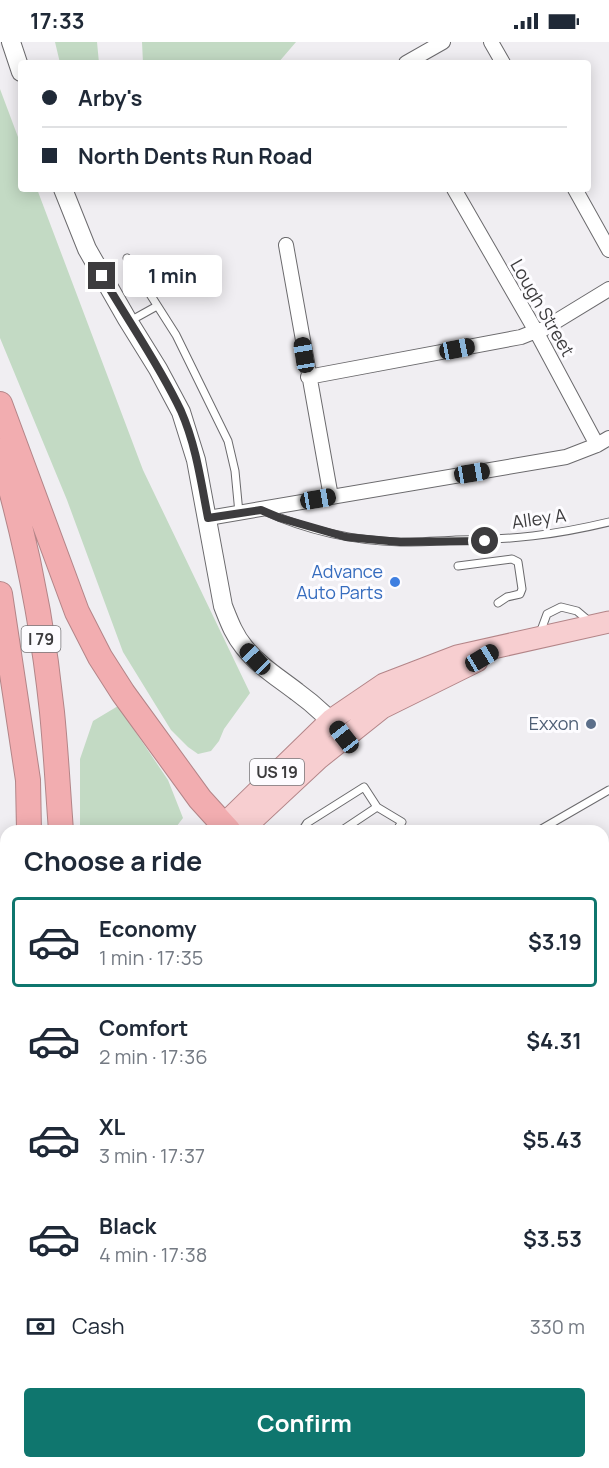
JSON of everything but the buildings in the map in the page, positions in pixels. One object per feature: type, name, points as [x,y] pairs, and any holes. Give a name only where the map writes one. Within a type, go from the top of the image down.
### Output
[{"type":"highway","points":[[0,404],[77,612],[100,657],[123,693],[200,799],[224,825]]},
{"type":"highway","name":"I 79","points":[[0,451],[37,607],[51,710],[61,825]]},
{"type":"highway","name":"I 79","points":[[0,594],[28,780],[29,825]]},
{"type":"main road","name":"US 19","points":[[232,825],[331,720],[384,684],[457,656],[602,623]]},
{"type":"main road","name":"US 19","points":[[233,825],[382,708],[420,687],[466,667],[501,646]]},
{"type":"street","points":[[11,42],[18,63]]},
{"type":"street","points":[[411,60],[443,42]]},
{"type":"street","points":[[491,42],[501,60]]},
{"type":"street","points":[[64,192],[87,249],[181,412],[196,460],[223,606],[232,629],[244,647],[262,666],[331,720],[344,737]]},
{"type":"street","name":"Lough Street","points":[[456,192],[536,332],[603,442]]},
{"type":"street","points":[[577,192],[609,250]]},
{"type":"street","points":[[286,245],[331,496]]},
{"type":"street","points":[[308,377],[521,337],[536,332],[609,290]]},
{"type":"street","points":[[208,518],[566,457],[603,442]]},
{"type":"lane","points":[[128,258],[176,335],[228,441],[235,471],[239,513]]},
{"type":"lane","points":[[129,322],[157,306]]},
{"type":"lane","name":"Alley A","points":[[261,510],[280,518],[346,537],[400,542],[517,539],[609,522]]},
{"type":"lane","points":[[458,566],[512,559],[518,562],[522,589],[520,594],[507,597],[498,603]]},
{"type":"lane","points":[[306,825],[364,787],[377,807],[402,822],[400,825]]},
{"type":"lane","points":[[548,825],[609,790]]},
{"type":"lane","points":[[350,825],[377,807]]},
{"type":"green space","points":[[55,42],[97,42],[99,60],[59,60]]},
{"type":"green space","points":[[142,42],[296,42],[281,60],[143,60]]},
{"type":"green space","points":[[0,89],[18,137],[18,192],[38,192],[143,470],[250,693],[211,751],[198,754],[171,730],[123,652],[67,500],[0,338]]},
{"type":"green space","points":[[118,706],[168,780],[183,818],[178,825],[80,825],[80,759],[93,721]]},
{"type":"place","name":"Advance Auto Parts","points":[[395,582]]},
{"type":"place","name":"Exxon","points":[[591,724]]},
{"type":"route","points":[[102,276],[181,412],[196,460],[208,518],[261,510],[311,528],[346,537],[400,542],[485,541]]}]
